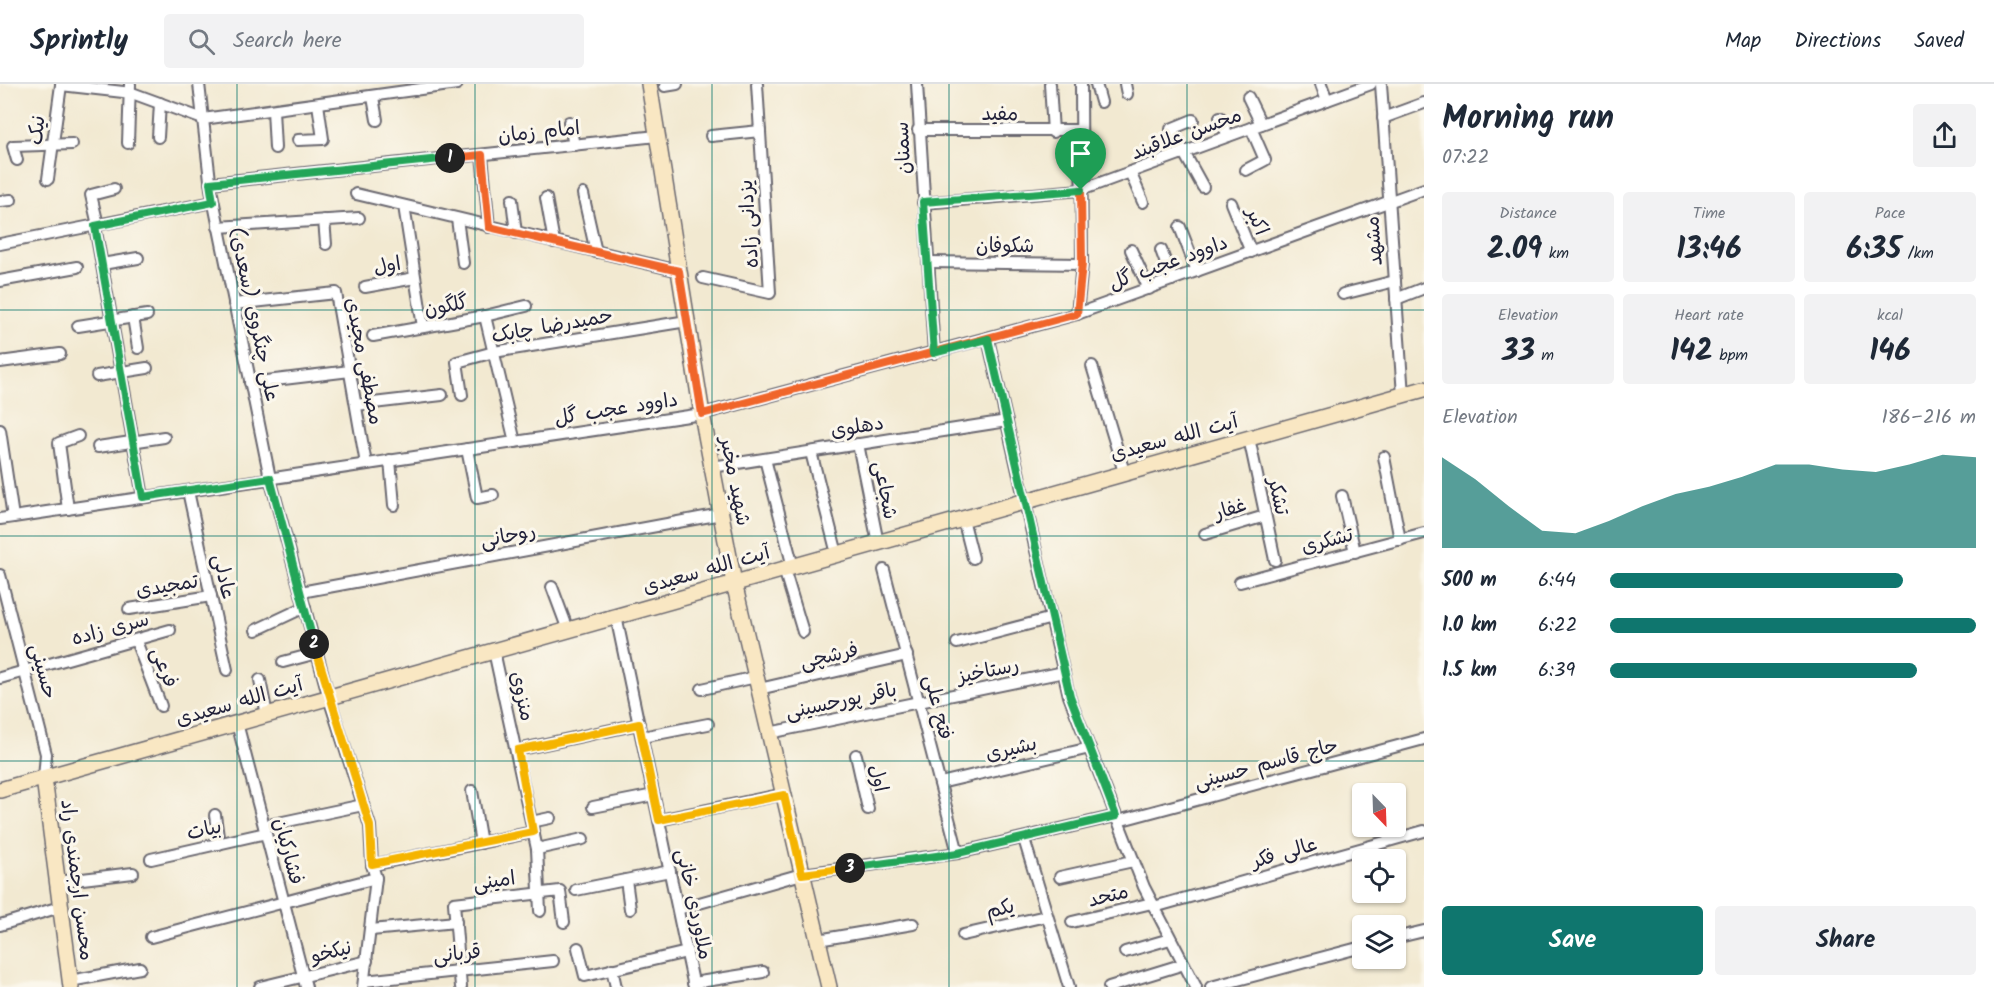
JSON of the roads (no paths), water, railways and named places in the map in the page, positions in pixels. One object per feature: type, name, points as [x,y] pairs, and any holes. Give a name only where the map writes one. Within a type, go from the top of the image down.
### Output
[{"type":"main road","name":"شهید مخبر","points":[[649,84],[702,414],[734,583],[829,987]]},
{"type":"main road","name":"آیت الله سعیدی","points":[[0,790],[1424,389]]},
{"type":"main road","name":"محسن ارجمندی راد","points":[[44,778],[70,984]]},
{"type":"street","name":"علی چنگروی (سعدی)","points":[[200,84],[213,202],[270,478],[329,698],[370,826],[372,864],[376,878]]},
{"type":"street","points":[[60,85],[131,89],[203,119],[457,84]]},
{"type":"street","name":"یزدانی زاده","points":[[703,278],[770,293],[757,84]]},
{"type":"street","name":"سمنان","points":[[917,84],[918,130],[934,353]]},
{"type":"street","points":[[1050,84],[1053,132]]},
{"type":"street","points":[[1077,314],[1082,264],[1081,84]]},
{"type":"street","points":[[1096,84],[1101,102]]},
{"type":"street","points":[[1321,84],[1327,100]]},
{"type":"street","name":"محسن علاقبند","points":[[923,202],[1081,190],[1371,84]]},
{"type":"street","name":"مشهد","points":[[1381,84],[1403,394]]},
{"type":"street","name":"نیک","points":[[48,179],[60,85]]},
{"type":"street","points":[[128,143],[131,89]]},
{"type":"street","points":[[373,97],[377,120]]},
{"type":"street","points":[[1246,170],[1265,160],[1248,97]]},
{"type":"street","points":[[158,137],[160,103]]},
{"type":"street","points":[[1383,118],[1424,103]]},
{"type":"street","points":[[298,140],[323,139],[318,104]]},
{"type":"street","points":[[273,110],[275,148]]},
{"type":"street","points":[[1220,117],[1228,136]]},
{"type":"street","points":[[1193,120],[1171,129],[1203,187]]},
{"type":"street","points":[[569,122],[574,145]]},
{"type":"street","name":"مفید","points":[[918,130],[1053,132],[1081,130]]},
{"type":"street","points":[[711,136],[760,131]]},
{"type":"street","name":"امام زمان","points":[[210,183],[657,136]]},
{"type":"street","points":[[17,160],[14,146],[72,144]]},
{"type":"street","points":[[482,155],[489,227]]},
{"type":"street","points":[[1130,172],[1143,202]]},
{"type":"street","points":[[114,189],[91,195],[143,497]]},
{"type":"street","name":"داوود عجب گل","points":[[0,519],[702,414],[1077,314],[1424,189]]},
{"type":"street","points":[[356,194],[679,271]]},
{"type":"street","points":[[583,194],[597,252]]},
{"type":"street","points":[[546,198],[554,242]]},
{"type":"street","points":[[512,200],[516,233]]},
{"type":"street","points":[[0,244],[213,202]]},
{"type":"street","name":"اکبر","points":[[1231,203],[1251,252]]},
{"type":"street","points":[[404,206],[423,327]]},
{"type":"street","points":[[218,227],[359,218]]},
{"type":"street","points":[[457,219],[463,263]]},
{"type":"street","points":[[324,220],[327,244]]},
{"type":"street","points":[[1180,227],[1197,271]]},
{"type":"street","points":[[1131,250],[1149,289]]},
{"type":"street","points":[[1161,250],[1172,280]]},
{"type":"street","points":[[102,264],[138,258]]},
{"type":"street","name":"شکوفان","points":[[928,262],[1082,264]]},
{"type":"street","points":[[0,281],[77,267]]},
{"type":"street","name":"اول","points":[[365,286],[415,278]]},
{"type":"street","points":[[1343,294],[1395,281]]},
{"type":"street","points":[[1396,299],[1424,288]]},
{"type":"street","name":"مصطفی مجیدی","points":[[234,304],[336,293],[366,464]]},
{"type":"street","name":"گلگون","points":[[373,336],[485,316],[525,306]]},
{"type":"street","points":[[78,326],[147,315]]},
{"type":"street","points":[[485,316],[515,442]]},
{"type":"street","points":[[133,317],[138,348]]},
{"type":"street","name":"حمیدرضا چابک","points":[[462,395],[457,362],[494,352],[687,321]]},
{"type":"street","points":[[988,339],[1070,696],[1133,861],[1196,987]]},
{"type":"street","points":[[0,362],[60,354]]},
{"type":"street","points":[[1092,366],[1124,472]]},
{"type":"street","points":[[97,376],[147,368]]},
{"type":"street","points":[[250,383],[350,371]]},
{"type":"street","points":[[356,405],[442,395]]},
{"type":"street","name":"دهلوی","points":[[712,467],[1007,421]]},
{"type":"street","points":[[0,430],[13,517]]},
{"type":"street","points":[[68,508],[59,443],[78,436]]},
{"type":"street","points":[[98,447],[164,438]]},
{"type":"street","name":"تشکر","points":[[1249,438],[1275,560]]},
{"type":"street","name":"شجاعی","points":[[858,444],[878,543]]},
{"type":"street","points":[[467,449],[477,498],[493,495]]},
{"type":"street","points":[[811,452],[837,554]]},
{"type":"street","points":[[1384,457],[1400,540]]},
{"type":"street","points":[[765,459],[803,632]]},
{"type":"street","points":[[390,460],[394,505]]},
{"type":"street","name":"عادلی","points":[[189,490],[227,670]]},
{"type":"street","points":[[1342,496],[1355,552]]},
{"type":"street","name":"روحانی","points":[[301,592],[721,514]]},
{"type":"street","name":"غفار","points":[[1205,534],[1265,516]]},
{"type":"street","points":[[963,519],[973,558]]},
{"type":"street","name":"تشکری","points":[[1240,582],[1424,533]]},
{"type":"street","name":"فتح علی","points":[[884,570],[958,853]]},
{"type":"street","name":"حسینی","points":[[0,575],[3,602],[25,670],[46,754],[44,778]]},
{"type":"street","points":[[552,587],[568,630]]},
{"type":"street","name":"تمجیدی","points":[[129,609],[211,596]]},
{"type":"street","points":[[256,630],[305,607]]},
{"type":"street","name":"ملاوردی خانی","points":[[616,616],[694,985]]},
{"type":"street","points":[[957,643],[1052,618]]},
{"type":"street","name":"سری زاده","points":[[0,678],[170,630]]},
{"type":"street","name":"فرعی","points":[[136,641],[161,706]]},
{"type":"street","name":"منزوی","points":[[494,651],[518,750],[537,849],[540,911]]},
{"type":"street","points":[[283,662],[317,653]]},
{"type":"street","name":"فرشچی","points":[[702,689],[758,683],[907,655]]},
{"type":"street","name":"رستاخیز","points":[[919,703],[1064,672]]},
{"type":"street","points":[[260,680],[267,715]]},
{"type":"street","name":"باقر پورحسینی","points":[[770,734],[919,703]]},
{"type":"street","name":"فشارکیان","points":[[237,723],[304,982]]},
{"type":"street","points":[[518,750],[639,724]]},
{"type":"street","points":[[642,737],[708,724]]},
{"type":"street","name":"حاج قاسم حسینی","points":[[678,909],[802,874],[958,853],[1117,819],[1424,739]]},
{"type":"street","name":"بشیری","points":[[940,783],[1090,748]]},
{"type":"street","name":"اول","points":[[856,755],[868,809]]},
{"type":"street","points":[[472,791],[481,843]]},
{"type":"street","points":[[593,807],[654,795]]},
{"type":"street","points":[[659,820],[784,795]]},
{"type":"street","name":"بیات","points":[[151,860],[363,805]]},
{"type":"street","points":[[215,815],[219,844]]},
{"type":"street","points":[[372,864],[481,843],[532,827],[550,818]]},
{"type":"street","name":"عالی فکر","points":[[1153,905],[1424,831]]},
{"type":"street","points":[[537,849],[583,839]]},
{"type":"street","points":[[1024,839],[1069,987]]},
{"type":"street","points":[[1060,877],[1133,861]]},
{"type":"street","points":[[576,890],[670,871]]},
{"type":"street","points":[[57,882],[133,873]]},
{"type":"street","points":[[151,937],[376,878],[364,984]]},
{"type":"street","points":[[626,880],[630,909]]},
{"type":"street","points":[[540,892],[560,891],[564,922]]},
{"type":"street","name":"امینی","points":[[456,922],[454,903],[540,892]]},
{"type":"street","name":"متحد","points":[[1072,922],[1153,905]]},
{"type":"street","points":[[0,925],[60,907]]},
{"type":"street","name":"یکم","points":[[963,935],[1047,915]]},
{"type":"street","points":[[371,930],[456,922],[461,987]]},
{"type":"street","points":[[818,940],[913,924]]},
{"type":"street","points":[[1406,935],[1424,931]]},
{"type":"street","points":[[1125,952],[1170,939]]},
{"type":"street","points":[[578,948],[585,976],[687,952]]},
{"type":"street","points":[[1211,987],[1352,950]]},
{"type":"street","name":"نیکخو","points":[[260,987],[304,982],[367,961]]},
{"type":"street","name":"قربانی","points":[[364,984],[553,961]]},
{"type":"street","points":[[1109,987],[1184,964]]},
{"type":"street","points":[[70,984],[140,968]]},
{"type":"street","points":[[612,969],[616,987]]},
{"type":"street","points":[[694,985],[763,972]]}]
